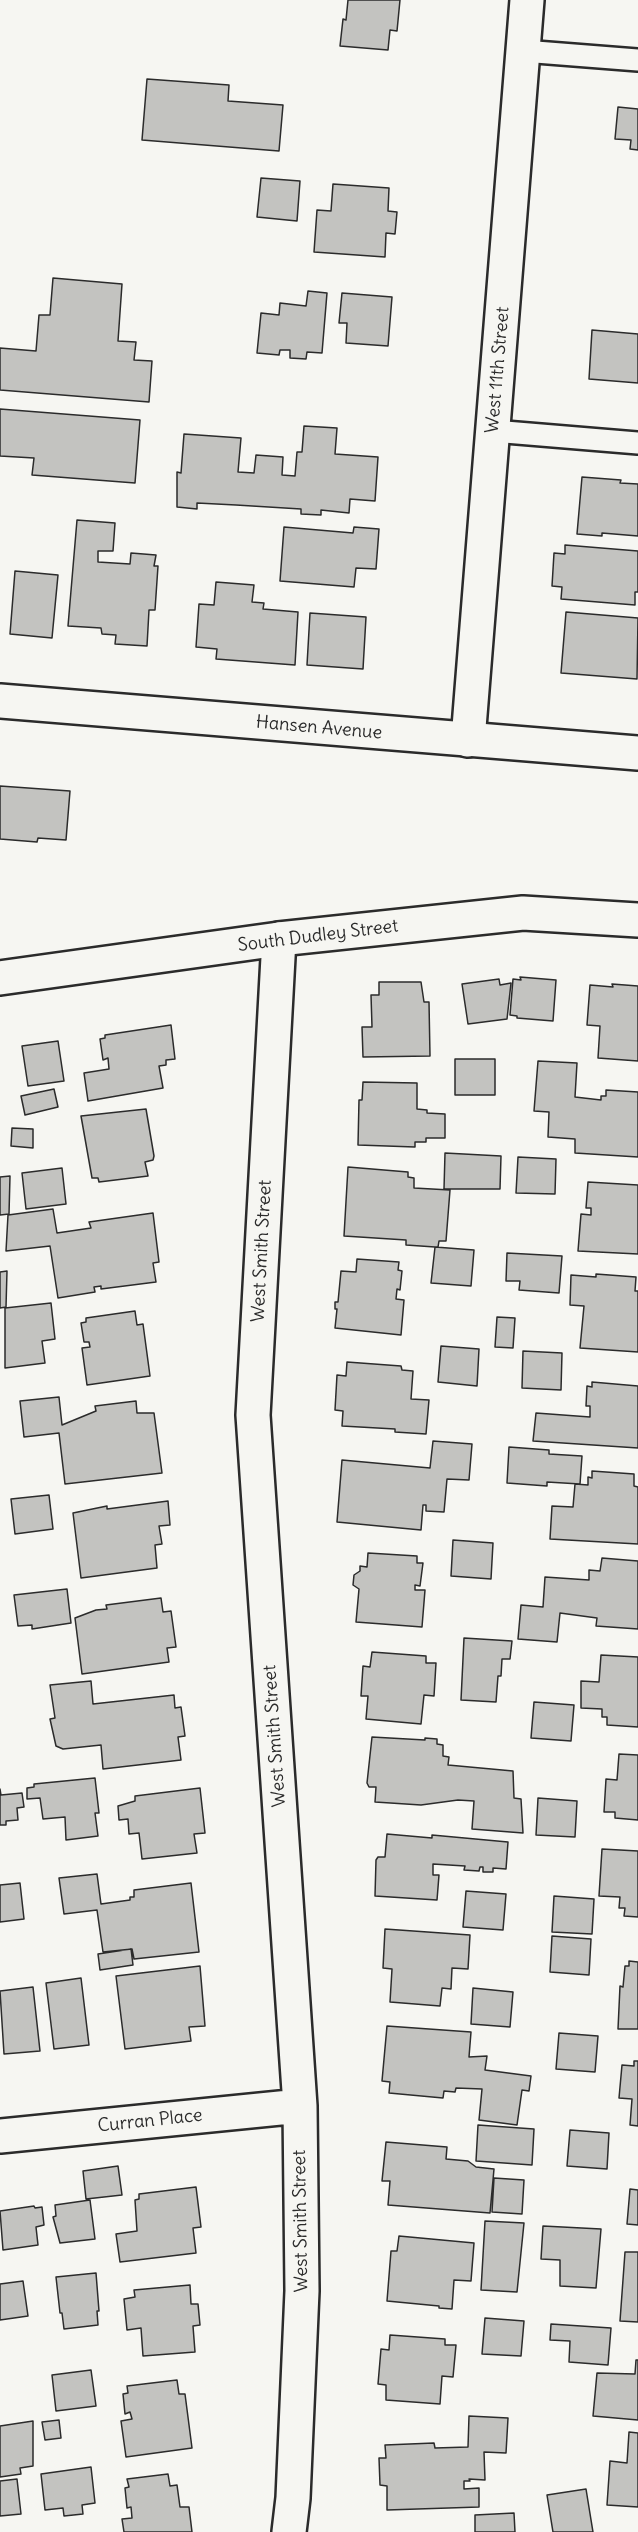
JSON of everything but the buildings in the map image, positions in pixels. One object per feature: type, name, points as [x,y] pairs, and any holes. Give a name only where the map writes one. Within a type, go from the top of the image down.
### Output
[{"type":"street","name":"West 11th Street","points":[[468,740],[527,0]]},
{"type":"street","name":"Hansen Avenue","points":[[0,701],[638,753]]},
{"type":"street","name":"South Dudley Street","points":[[0,978],[279,939],[523,913],[638,920]]},
{"type":"street","name":"West Smith Street","points":[[279,939],[253,1415],[300,2106],[302,2291],[290,2532]]},
{"type":"street","name":"Curran Place","points":[[0,2136],[300,2106]]},
{"type":"lane","points":[[524,51],[638,60]]},
{"type":"lane","points":[[493,431],[638,443]]}]
